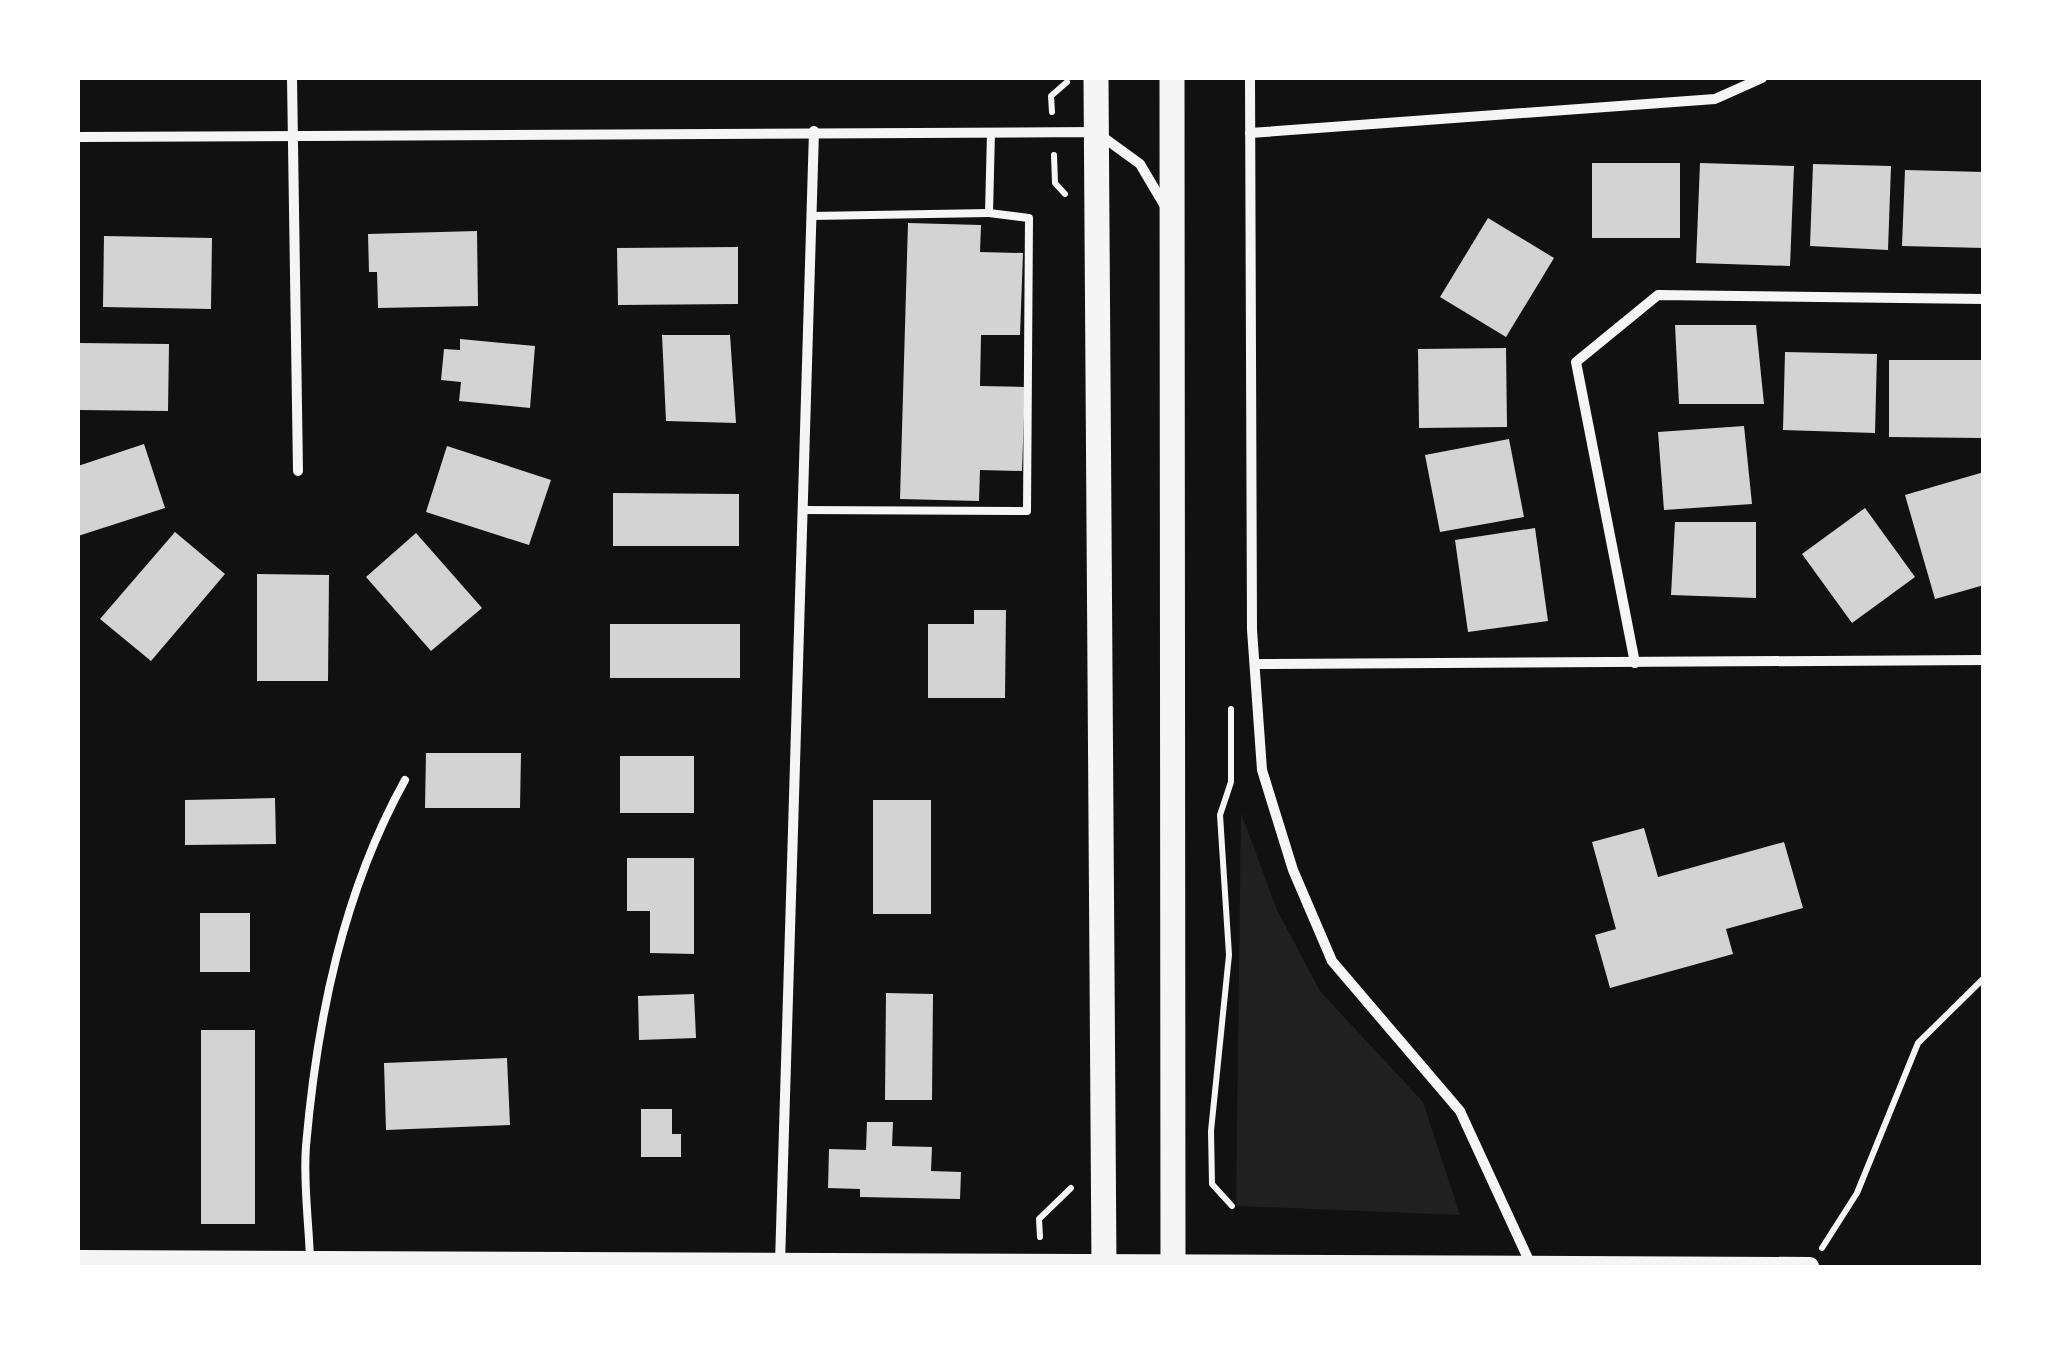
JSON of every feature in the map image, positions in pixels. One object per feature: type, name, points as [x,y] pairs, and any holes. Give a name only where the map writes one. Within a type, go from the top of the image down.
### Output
[{"type":"main road","points":[[1096,78],[1104,1266]]},
{"type":"main road","points":[[1172,78],[1173,1266]]},
{"type":"street","points":[[292,78],[298,472]]},
{"type":"street","points":[[1250,78],[1254,664],[1262,770],[1293,870],[1332,961],[1460,1111],[1530,1265]]},
{"type":"street","points":[[1250,133],[1715,99],[1762,78]]},
{"type":"street","points":[[780,1263],[814,130]]},
{"type":"street","points":[[78,137],[814,130],[1096,132],[1140,164],[1172,220]]},
{"type":"street","points":[[1635,663],[1576,362],[1658,295],[1984,299]]},
{"type":"street","points":[[1254,664],[1984,660]]},
{"type":"street","points":[[78,1260],[310,1264],[1810,1267]]},
{"type":"lane","points":[[989,213],[991,132]]},
{"type":"lane","points":[[803,510],[1027,511],[1029,218],[989,213],[812,216]]},
{"type":"lane","points":[[310,1264],[306,1149],[330,974],[376,834],[406,780]]},
{"type":"path","points":[[1810,1267],[1857,1193],[1918,1044],[1984,978]]},
{"type":"shaded area","points":[[1241,813],[1277,910],[1320,991],[1423,1102],[1460,1215],[1236,1206]]},
{"type":"building","points":[[1592,163],[1680,163],[1680,238],[1592,238]]},
{"type":"building","points":[[1700,163],[1794,166],[1790,266],[1696,263]]},
{"type":"building","points":[[1813,164],[1891,166],[1888,250],[1810,246]]},
{"type":"building","points":[[1905,170],[1984,172],[1984,248],[1902,246]]},
{"type":"building","points":[[1488,218],[1554,258],[1506,337],[1440,297]]},
{"type":"building","points":[[908,223],[981,225],[980,252],[1023,253],[1020,335],[981,335],[980,386],[1025,387],[1022,471],[980,470],[979,501],[900,499]]},
{"type":"building","points":[[477,231],[478,306],[378,308],[377,272],[369,272],[368,234]]},
{"type":"building","points":[[104,236],[212,238],[211,309],[103,307]]},
{"type":"building","points":[[738,247],[738,304],[618,305],[617,248]]},
{"type":"building","points":[[1675,325],[1756,325],[1764,404],[1679,404]]},
{"type":"building","points":[[662,335],[730,335],[736,423],[666,421]]},
{"type":"building","points":[[460,339],[535,346],[530,408],[459,401],[461,382],[441,380],[444,349],[460,350]]},
{"type":"building","points":[[78,343],[169,344],[168,411],[78,410]]},
{"type":"building","points":[[1506,348],[1507,427],[1419,428],[1418,349]]},
{"type":"building","points":[[1785,352],[1877,354],[1875,433],[1783,430]]},
{"type":"building","points":[[1889,360],[1983,360],[1982,438],[1889,437]]},
{"type":"building","points":[[1744,426],[1752,504],[1664,510],[1658,432]]},
{"type":"building","points":[[1509,439],[1524,517],[1440,532],[1425,455]]},
{"type":"building","points":[[144,444],[165,508],[78,536],[78,466]]},
{"type":"building","points":[[447,446],[551,480],[529,545],[426,512]]},
{"type":"building","points":[[1984,472],[1984,585],[1935,599],[1905,495]]},
{"type":"building","points":[[613,493],[739,494],[739,546],[613,546]]},
{"type":"building","points":[[1865,508],[1915,577],[1852,623],[1802,554]]},
{"type":"building","points":[[1675,522],[1756,522],[1756,598],[1671,595]]},
{"type":"building","points":[[1535,528],[1548,621],[1468,632],[1455,540]]},
{"type":"building","points":[[175,532],[225,574],[151,661],[100,619]]},
{"type":"building","points":[[416,533],[482,608],[431,651],[366,577]]},
{"type":"building","points":[[257,574],[329,575],[328,681],[257,681]]},
{"type":"building","points":[[974,610],[1006,610],[1005,698],[928,698],[928,624],[974,624]]},
{"type":"building","points":[[610,624],[740,624],[740,678],[610,678]]},
{"type":"building","points":[[426,753],[521,753],[520,808],[425,808]]},
{"type":"building","points":[[620,756],[694,756],[694,813],[620,813]]},
{"type":"building","points":[[275,798],[276,844],[185,845],[185,800]]},
{"type":"building","points":[[873,800],[931,800],[931,914],[873,914]]},
{"type":"building","points":[[1644,828],[1658,877],[1784,842],[1803,908],[1726,929],[1733,954],[1610,988],[1595,935],[1616,929],[1592,842]]},
{"type":"building","points":[[627,858],[694,858],[694,954],[650,953],[650,911],[627,911]]},
{"type":"building","points":[[200,913],[250,913],[250,972],[200,972]]},
{"type":"building","points":[[886,993],[933,994],[932,1100],[885,1100]]},
{"type":"building","points":[[694,994],[696,1038],[639,1040],[638,996]]},
{"type":"building","points":[[201,1030],[255,1030],[255,1224],[201,1224]]},
{"type":"building","points":[[507,1058],[510,1125],[386,1130],[384,1063]]},
{"type":"building","points":[[641,1109],[672,1109],[672,1134],[681,1134],[681,1157],[641,1157]]},
{"type":"building","points":[[867,1122],[893,1122],[892,1146],[932,1147],[931,1171],[961,1172],[960,1199],[860,1197],[860,1189],[828,1188],[829,1149],[866,1150]]}]
